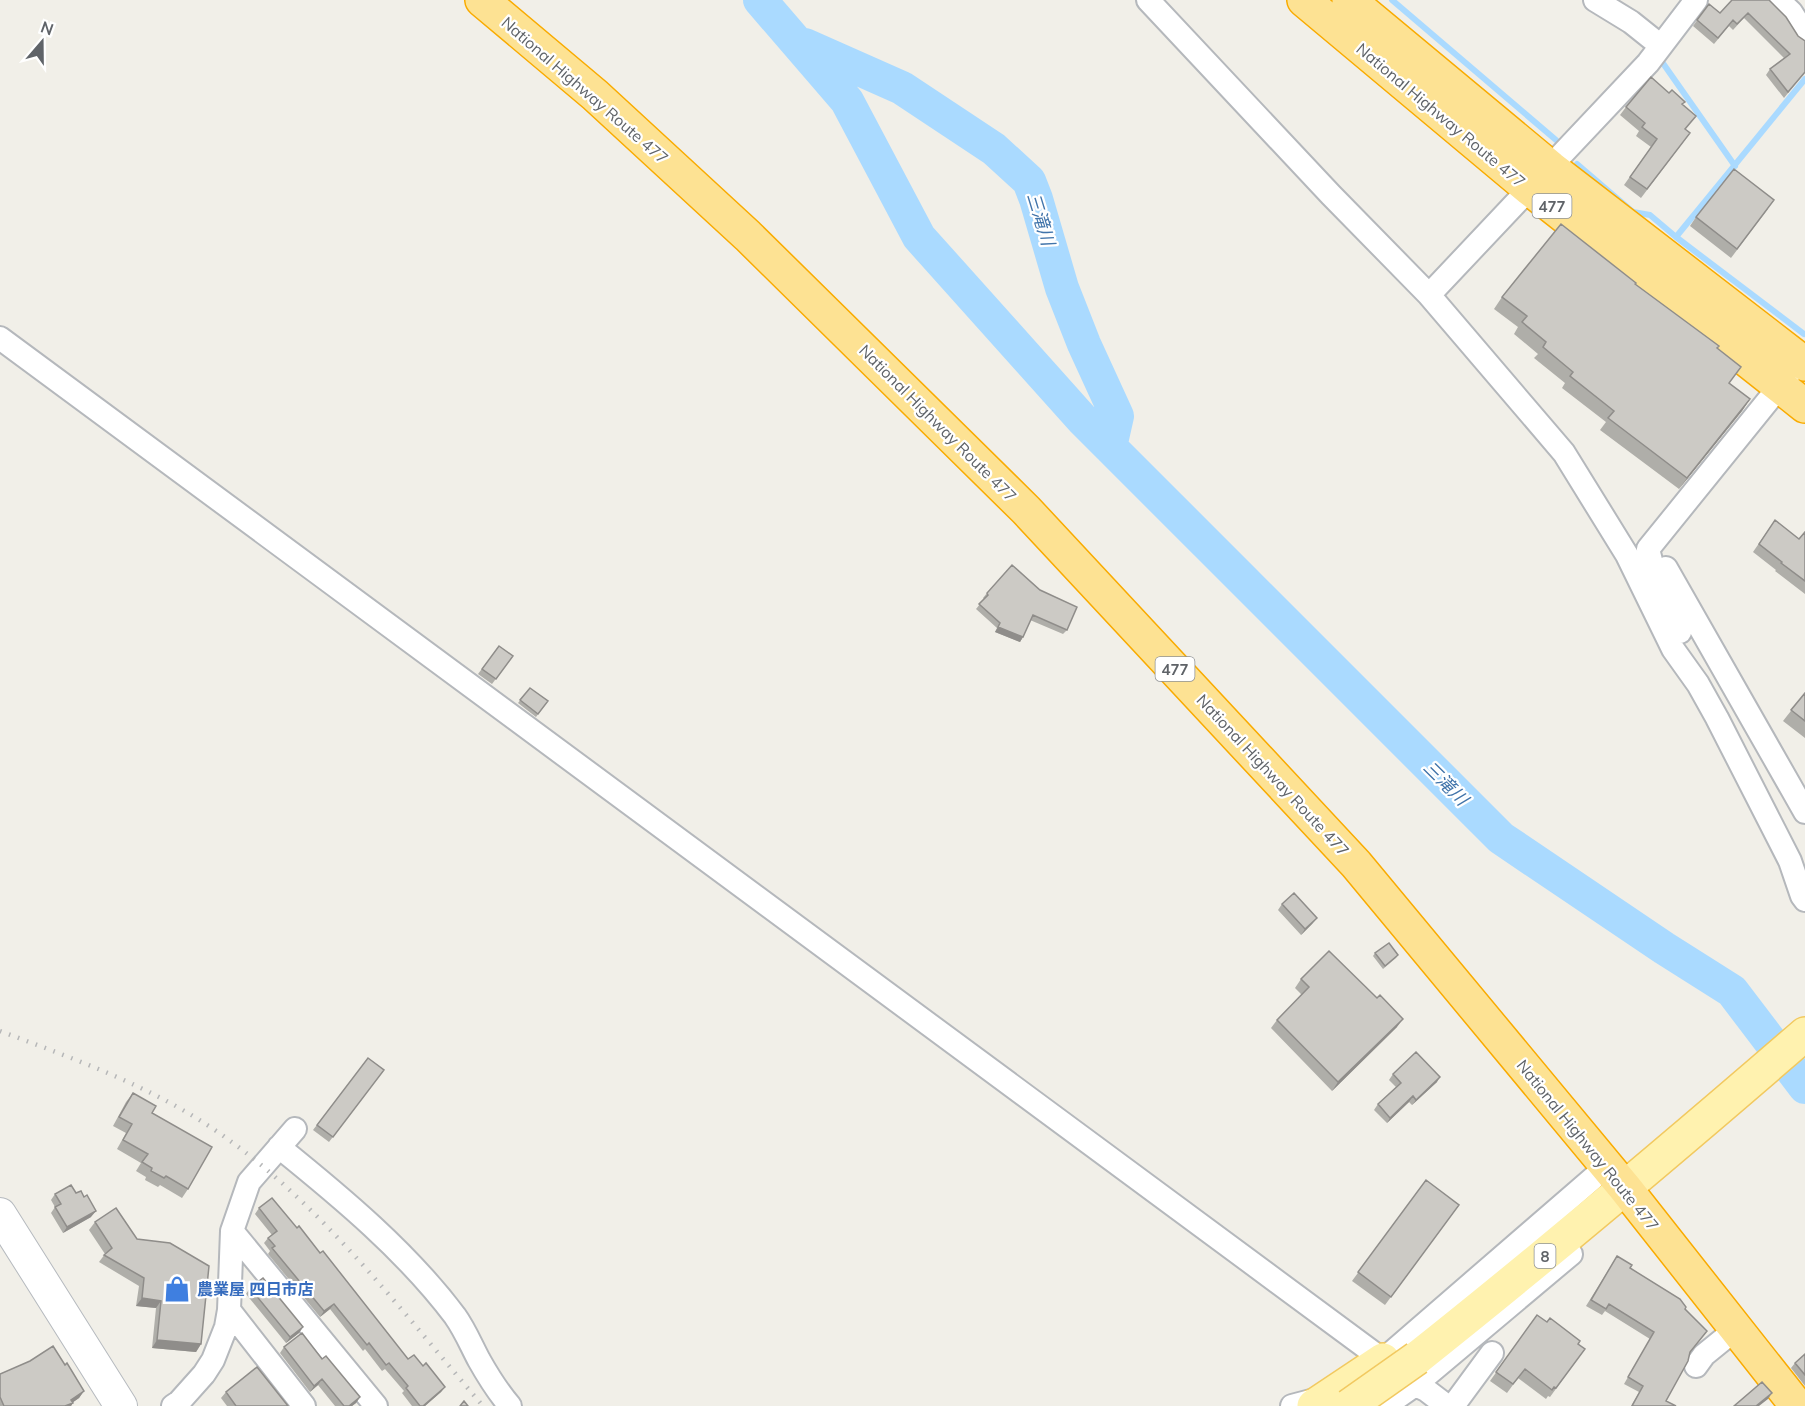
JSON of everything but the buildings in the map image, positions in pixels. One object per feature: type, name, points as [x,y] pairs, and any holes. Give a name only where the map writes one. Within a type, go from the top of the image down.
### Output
[{"type":"highway","name":"National Highway Route 477","points":[[482,0],[595,95],[748,236],[1026,510],[1356,864],[1621,1185],[1797,1406]]},
{"type":"highway","name":"National Highway Route 477","points":[[1304,0],[1540,178],[1803,359]]},
{"type":"highway","name":"National Highway Route 477","points":[[1349,0],[1540,178],[1793,396]]},
{"type":"main road","name":"8","points":[[1330,1403],[1416,1372],[1621,1185],[1671,1151],[1805,1034]]},
{"type":"main road","points":[[1330,1403],[1383,1360]]},
{"type":"street","points":[[1148,0],[1331,195],[1429,295],[1564,453],[1627,555],[1673,649],[1698,684],[1790,861],[1805,900]]},
{"type":"street","points":[[1595,0],[1631,22],[1661,46]]},
{"type":"street","points":[[1429,295],[1648,63],[1696,0]]},
{"type":"street","points":[[1778,0],[1791,12],[1805,34]]},
{"type":"street","points":[[0,338],[1383,1360],[1416,1372],[1426,1390],[1447,1406]]},
{"type":"street","points":[[1698,684],[1683,636],[1655,576],[1648,549],[1651,543],[1793,396],[1803,359]]},
{"type":"street","points":[[1651,543],[1805,812]]},
{"type":"street","points":[[173,1406],[209,1367],[226,1327],[229,1310],[232,1231],[249,1182],[295,1129]]},
{"type":"street","points":[[279,1148],[346,1201],[444,1302],[468,1338],[494,1386],[510,1406]]},
{"type":"street","points":[[1383,1360],[1621,1185]]},
{"type":"street","points":[[0,1214],[121,1406]]},
{"type":"street","points":[[232,1231],[376,1406]]},
{"type":"street","points":[[229,1310],[303,1406]]},
{"type":"street","points":[[1696,1366],[1704,1355],[1736,1329]]},
{"type":"street","points":[[1453,1406],[1492,1353]]},
{"type":"street","points":[[1384,1406],[1416,1372]]},
{"type":"street","points":[[1292,1406],[1330,1403]]},
{"type":"waterway","name":"三滝川","points":[[760,0],[847,101],[919,237],[1082,419],[1501,838],[1732,991],[1805,1087]]},
{"type":"waterway","points":[[1392,0],[1556,140]]},
{"type":"waterway","name":"三滝川","points":[[805,45],[902,88],[994,149],[1029,181],[1062,288],[1084,344],[1117,416],[1110,447]]},
{"type":"waterway","points":[[1663,56],[1660,59],[1735,166]]},
{"type":"waterway","points":[[1676,237],[1805,79]]},
{"type":"waterway","points":[[1577,164],[1633,212],[1650,215],[1804,334]]},
{"type":"railway","points":[[0,1031],[86,1064],[142,1089],[196,1118],[259,1163],[328,1227],[392,1298],[483,1406]]},
{"type":"place","name":"農業屋 四日市店","points":[[177,1289]]}]
